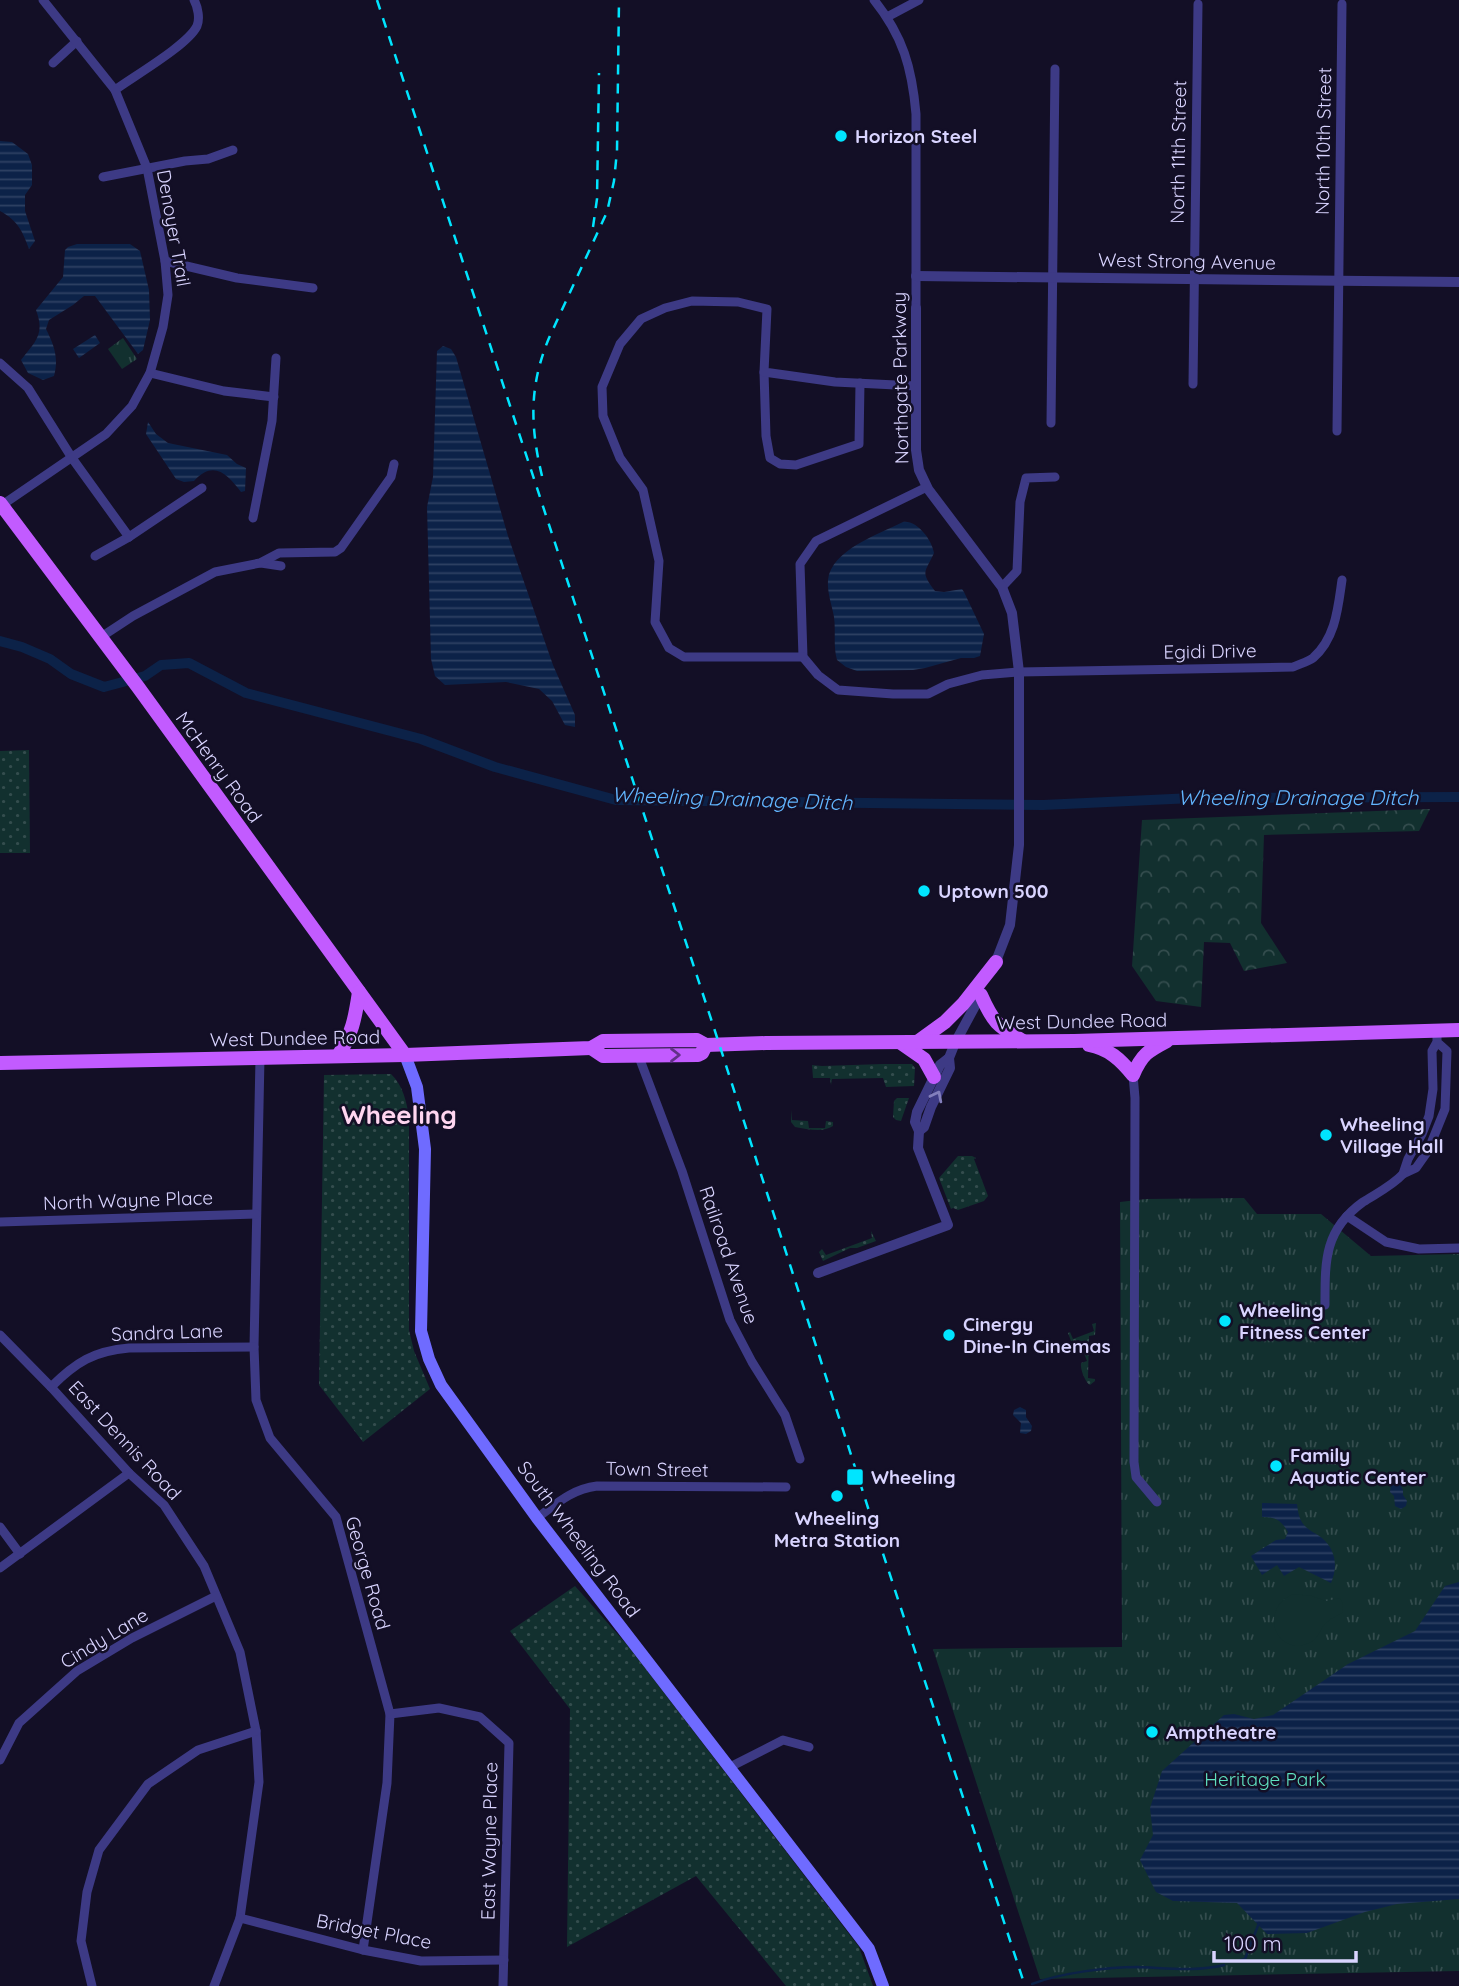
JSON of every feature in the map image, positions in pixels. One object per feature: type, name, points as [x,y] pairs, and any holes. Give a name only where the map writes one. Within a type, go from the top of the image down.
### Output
[{"type":"main road","name":"McHenry Road","points":[[1,504],[138,687],[405,1055]]},
{"type":"main road","points":[[934,1077],[924,1059],[908,1043],[945,1021],[963,1004],[996,962]]},
{"type":"main road","points":[[338,1056],[355,1024],[359,992]]},
{"type":"main road","points":[[981,995],[1000,1028],[1025,1041]]},
{"type":"main road","name":"West Dundee Road","points":[[0,1063],[405,1055],[591,1048],[603,1041],[697,1040],[706,1045],[955,1043],[1437,1036],[1459,1030]]},
{"type":"main road","points":[[1074,1041],[1103,1048],[1116,1056],[1133,1075],[1148,1050],[1171,1039]]},
{"type":"main road","name":"West Dundee Road","points":[[591,1048],[603,1056],[698,1055],[706,1045]]},
{"type":"main road","name":"South Wheeling Road","points":[[405,1055],[417,1087],[425,1149],[421,1331],[429,1359],[442,1385],[537,1518],[869,1949],[883,1986]]},
{"type":"street","name":"Denoyer Trail","points":[[1,504],[106,434],[132,406],[149,373],[163,327],[168,295],[165,261],[147,168],[115,90],[43,0]]},
{"type":"street","points":[[115,90],[186,40],[198,25],[198,6],[194,0]]},
{"type":"street","name":"Northgate Parkway","points":[[874,0],[897,34],[911,72],[914,91],[916,450],[919,470],[927,487],[1002,587],[1012,613],[1019,672],[1019,845],[1010,925],[981,995],[955,1043],[949,1058],[950,1068],[924,1127],[919,1131]]},
{"type":"street","points":[[887,17],[919,0]]},
{"type":"street","name":"North 11th Street","points":[[1193,384],[1198,4]]},
{"type":"street","name":"North 10th Street","points":[[1337,431],[1342,4]]},
{"type":"street","points":[[53,62],[77,41]]},
{"type":"street","points":[[1051,423],[1055,69]]},
{"type":"street","points":[[103,177],[186,160],[208,159],[233,150]]},
{"type":"street","points":[[165,261],[237,278],[313,288]]},
{"type":"street","name":"West Strong Avenue","points":[[916,276],[1459,282]]},
{"type":"street","points":[[803,657],[684,657],[669,648],[655,622],[659,561],[643,490],[620,458],[603,416],[602,387],[620,345],[641,319],[665,308],[692,301],[738,302],[767,309],[764,372],[766,436],[770,458],[780,464],[796,465],[859,444],[860,383]]},
{"type":"street","points":[[253,518],[272,421],[276,358]]},
{"type":"street","points":[[0,363],[28,388],[72,458],[129,537]]},
{"type":"street","points":[[764,372],[835,382],[916,386]]},
{"type":"street","points":[[149,373],[224,391],[274,397]]},
{"type":"street","points":[[101,637],[133,616],[215,572],[260,562],[279,553],[332,553],[341,548],[391,477],[394,464]]},
{"type":"street","points":[[1002,587],[1017,570],[1020,502],[1026,478],[1055,477]]},
{"type":"street","points":[[927,487],[816,541],[800,564],[803,657],[818,675],[838,690],[893,694],[928,694],[948,684],[982,675],[1019,672]]},
{"type":"street","points":[[95,556],[129,537],[202,488]]},
{"type":"street","points":[[260,562],[281,566]]},
{"type":"street","name":"Egidi Drive","points":[[1019,672],[1293,667],[1312,659],[1323,646],[1336,622],[1342,580]]},
{"type":"street","points":[[1325,1305],[1327,1253],[1334,1233],[1361,1204],[1396,1182],[1403,1174],[1429,1116],[1433,1089],[1432,1051],[1437,1036]]},
{"type":"street","points":[[1403,1174],[1416,1168],[1428,1151],[1445,1109],[1447,1051],[1437,1036]]},
{"type":"street","name":"Railroad Avenue","points":[[639,1056],[682,1171],[730,1320],[785,1415],[800,1459]]},
{"type":"street","name":"George Road","points":[[260,1058],[254,1347],[256,1400],[271,1438],[337,1517],[390,1714],[387,1783],[363,1951]]},
{"type":"street","name":"Northgate Parkway","points":[[818,1273],[948,1225],[918,1148],[919,1131],[915,1122],[917,1112],[940,1065],[949,1058]]},
{"type":"street","points":[[1133,1075],[1134,1462],[1136,1477],[1157,1502]]},
{"type":"street","name":"North Wayne Place","points":[[0,1222],[256,1214]]},
{"type":"street","points":[[1348,1216],[1386,1242],[1419,1249],[1459,1248]]},
{"type":"street","name":"East Dennis Road","points":[[0,1335],[129,1473],[164,1505],[204,1566],[240,1652],[256,1731],[259,1782],[240,1918],[214,1986]]},
{"type":"street","name":"Sandra Lane","points":[[51,1387],[78,1363],[110,1350],[254,1347]]},
{"type":"street","points":[[0,1568],[129,1473]]},
{"type":"street","name":"Town Street","points":[[537,1518],[570,1493],[597,1486],[786,1488]]},
{"type":"street","points":[[0,1527],[20,1554]]},
{"type":"street","name":"Cindy Lane","points":[[0,1760],[19,1723],[77,1671],[132,1638],[216,1596]]},
{"type":"street","name":"East Wayne Place","points":[[390,1714],[439,1708],[480,1717],[509,1742],[503,1986]]},
{"type":"street","points":[[92,1986],[81,1941],[87,1892],[99,1850],[148,1784],[198,1750],[256,1731]]},
{"type":"street","points":[[730,1767],[783,1740],[809,1747]]},
{"type":"street","name":"Bridget Place","points":[[240,1918],[363,1951],[421,1961],[503,1960]]},
{"type":"green space","points":[[123,338],[137,359],[122,369],[108,349]]},
{"type":"green space","points":[[29,750],[30,853],[0,853],[0,751]]},
{"type":"green space","points":[[1430,809],[1419,831],[1264,835],[1261,923],[1287,963],[1244,971],[1230,943],[1204,942],[1201,1007],[1156,1001],[1132,966],[1142,820]]},
{"type":"green space","points":[[912,1064],[915,1068],[914,1086],[886,1087],[883,1078],[832,1079],[831,1085],[830,1078],[813,1078],[812,1065]]},
{"type":"green space","points":[[391,1074],[406,1100],[409,1118],[409,1330],[414,1351],[430,1389],[363,1442],[319,1385],[324,1075]]},
{"type":"green space","points":[[897,1098],[909,1098],[901,1121],[893,1117],[894,1101]]},
{"type":"green space","points":[[791,1110],[792,1120],[808,1121],[809,1128],[825,1128],[826,1121],[833,1122],[833,1126],[820,1130],[795,1127],[791,1122]]},
{"type":"green space","points":[[958,1156],[976,1158],[974,1159],[988,1196],[984,1201],[958,1210],[951,1209],[939,1178]]},
{"type":"green space","name":"Heritage Park","points":[[1244,1198],[1257,1214],[1321,1214],[1371,1256],[1459,1254],[1459,1971],[1040,1979],[933,1649],[1122,1647],[1120,1202],[1146,1199]]},
{"type":"green space","points":[[871,1231],[876,1241],[850,1248],[823,1261],[819,1252],[822,1249],[826,1255],[872,1238]]},
{"type":"green space","points":[[1096,1323],[1095,1335],[1089,1336],[1088,1378],[1095,1379],[1090,1385],[1081,1369],[1081,1363],[1087,1361],[1079,1340],[1071,1341],[1068,1333],[1070,1332],[1073,1339],[1094,1331],[1092,1324]]},
{"type":"green space","points":[[575,1586],[628,1646],[859,1947],[873,1986],[786,1986],[696,1876],[567,1947],[570,1709],[510,1631]]},
{"type":"green space","points":[[1293,1594],[1326,1601],[1340,1598],[1343,1604],[1342,1613],[1327,1622],[1309,1643],[1297,1646],[1288,1643],[1280,1638],[1274,1620],[1282,1601]]},
{"type":"water","points":[[0,141],[12,142],[28,154],[32,165],[32,185],[25,195],[25,211],[35,241],[29,249],[19,227],[0,211]]},
{"type":"water","points":[[77,244],[130,244],[140,251],[149,290],[150,320],[143,350],[138,354],[95,296],[84,296],[49,320],[46,329],[55,352],[56,363],[54,376],[43,380],[28,373],[21,360],[38,337],[40,325],[36,310],[63,277],[65,250]]},
{"type":"water","points":[[95,335],[100,343],[79,358],[73,349]]},
{"type":"water","points":[[443,346],[451,349],[456,357],[508,536],[553,665],[575,715],[575,727],[565,725],[552,701],[539,689],[506,682],[445,685],[435,676],[431,659],[427,507],[433,477],[437,351]]},
{"type":"water","points":[[148,422],[156,434],[168,443],[227,455],[246,468],[245,491],[241,492],[226,475],[214,470],[201,474],[194,481],[176,479],[146,434]]},
{"type":"water","points":[[903,522],[913,524],[930,542],[934,553],[926,575],[935,591],[962,589],[964,592],[984,634],[980,656],[913,670],[857,671],[837,660],[834,617],[828,585],[831,569],[858,544]]},
{"type":"water","points":[[1020,1407],[1026,1410],[1026,1417],[1032,1426],[1031,1431],[1026,1434],[1020,1433],[1021,1423],[1013,1415],[1014,1410]]},
{"type":"water","points":[[1400,1484],[1407,1501],[1406,1506],[1401,1509],[1395,1506],[1394,1496],[1390,1492],[1391,1485]]},
{"type":"water","points":[[1262,1503],[1297,1504],[1302,1523],[1322,1538],[1333,1553],[1335,1571],[1331,1583],[1299,1567],[1284,1576],[1277,1565],[1262,1575],[1251,1556],[1276,1540],[1285,1539],[1288,1532],[1278,1520],[1262,1517]]},
{"type":"water","points":[[1459,1582],[1459,1899],[1397,1904],[1365,1912],[1307,1933],[1267,1934],[1237,1903],[1173,1901],[1156,1892],[1140,1860],[1153,1835],[1150,1808],[1162,1771],[1224,1715],[1234,1714],[1254,1719],[1273,1715],[1348,1664],[1415,1631],[1445,1586]]},
{"type":"waterway","name":"Wheeling Drainage Ditch","points":[[0,641],[50,659],[71,674],[104,687],[145,676],[161,665],[189,663],[246,693],[421,739],[495,767],[616,800],[1043,805],[1193,798],[1459,797]]},
{"type":"waterway","points":[[1238,1961],[1245,1959],[1259,1923]]},
{"type":"waterway","points":[[1032,1984],[1099,1969],[1192,1969],[1224,1965]]},
{"type":"railway","points":[[377,0],[1025,1986]]},
{"type":"railway","points":[[542,476],[534,423],[535,390],[542,356],[607,212],[614,181],[617,151],[619,0]]},
{"type":"railway","points":[[593,227],[597,199],[599,73]]},
{"type":"place","name":"Horizon Steel","points":[[841,136]]},
{"type":"place","name":"Uptown 500","points":[[924,891]]},
{"type":"place","name":"Wheeling Village Hall","points":[[1326,1135]]},
{"type":"place","name":"Wheeling Fitness Center","points":[[1225,1321]]},
{"type":"place","name":"Cinergy Dine-In Cinemas","points":[[949,1335]]},
{"type":"place","name":"Family Aquatic Center","points":[[1276,1466]]},
{"type":"place","name":"Wheeling","points":[[855,1477]]},
{"type":"place","name":"Wheeling Metra Station","points":[[837,1496]]},
{"type":"place","name":"Amptheatre","points":[[1152,1732]]},
{"type":"district","name":"Wheeling","points":[[399,1115]]}]
